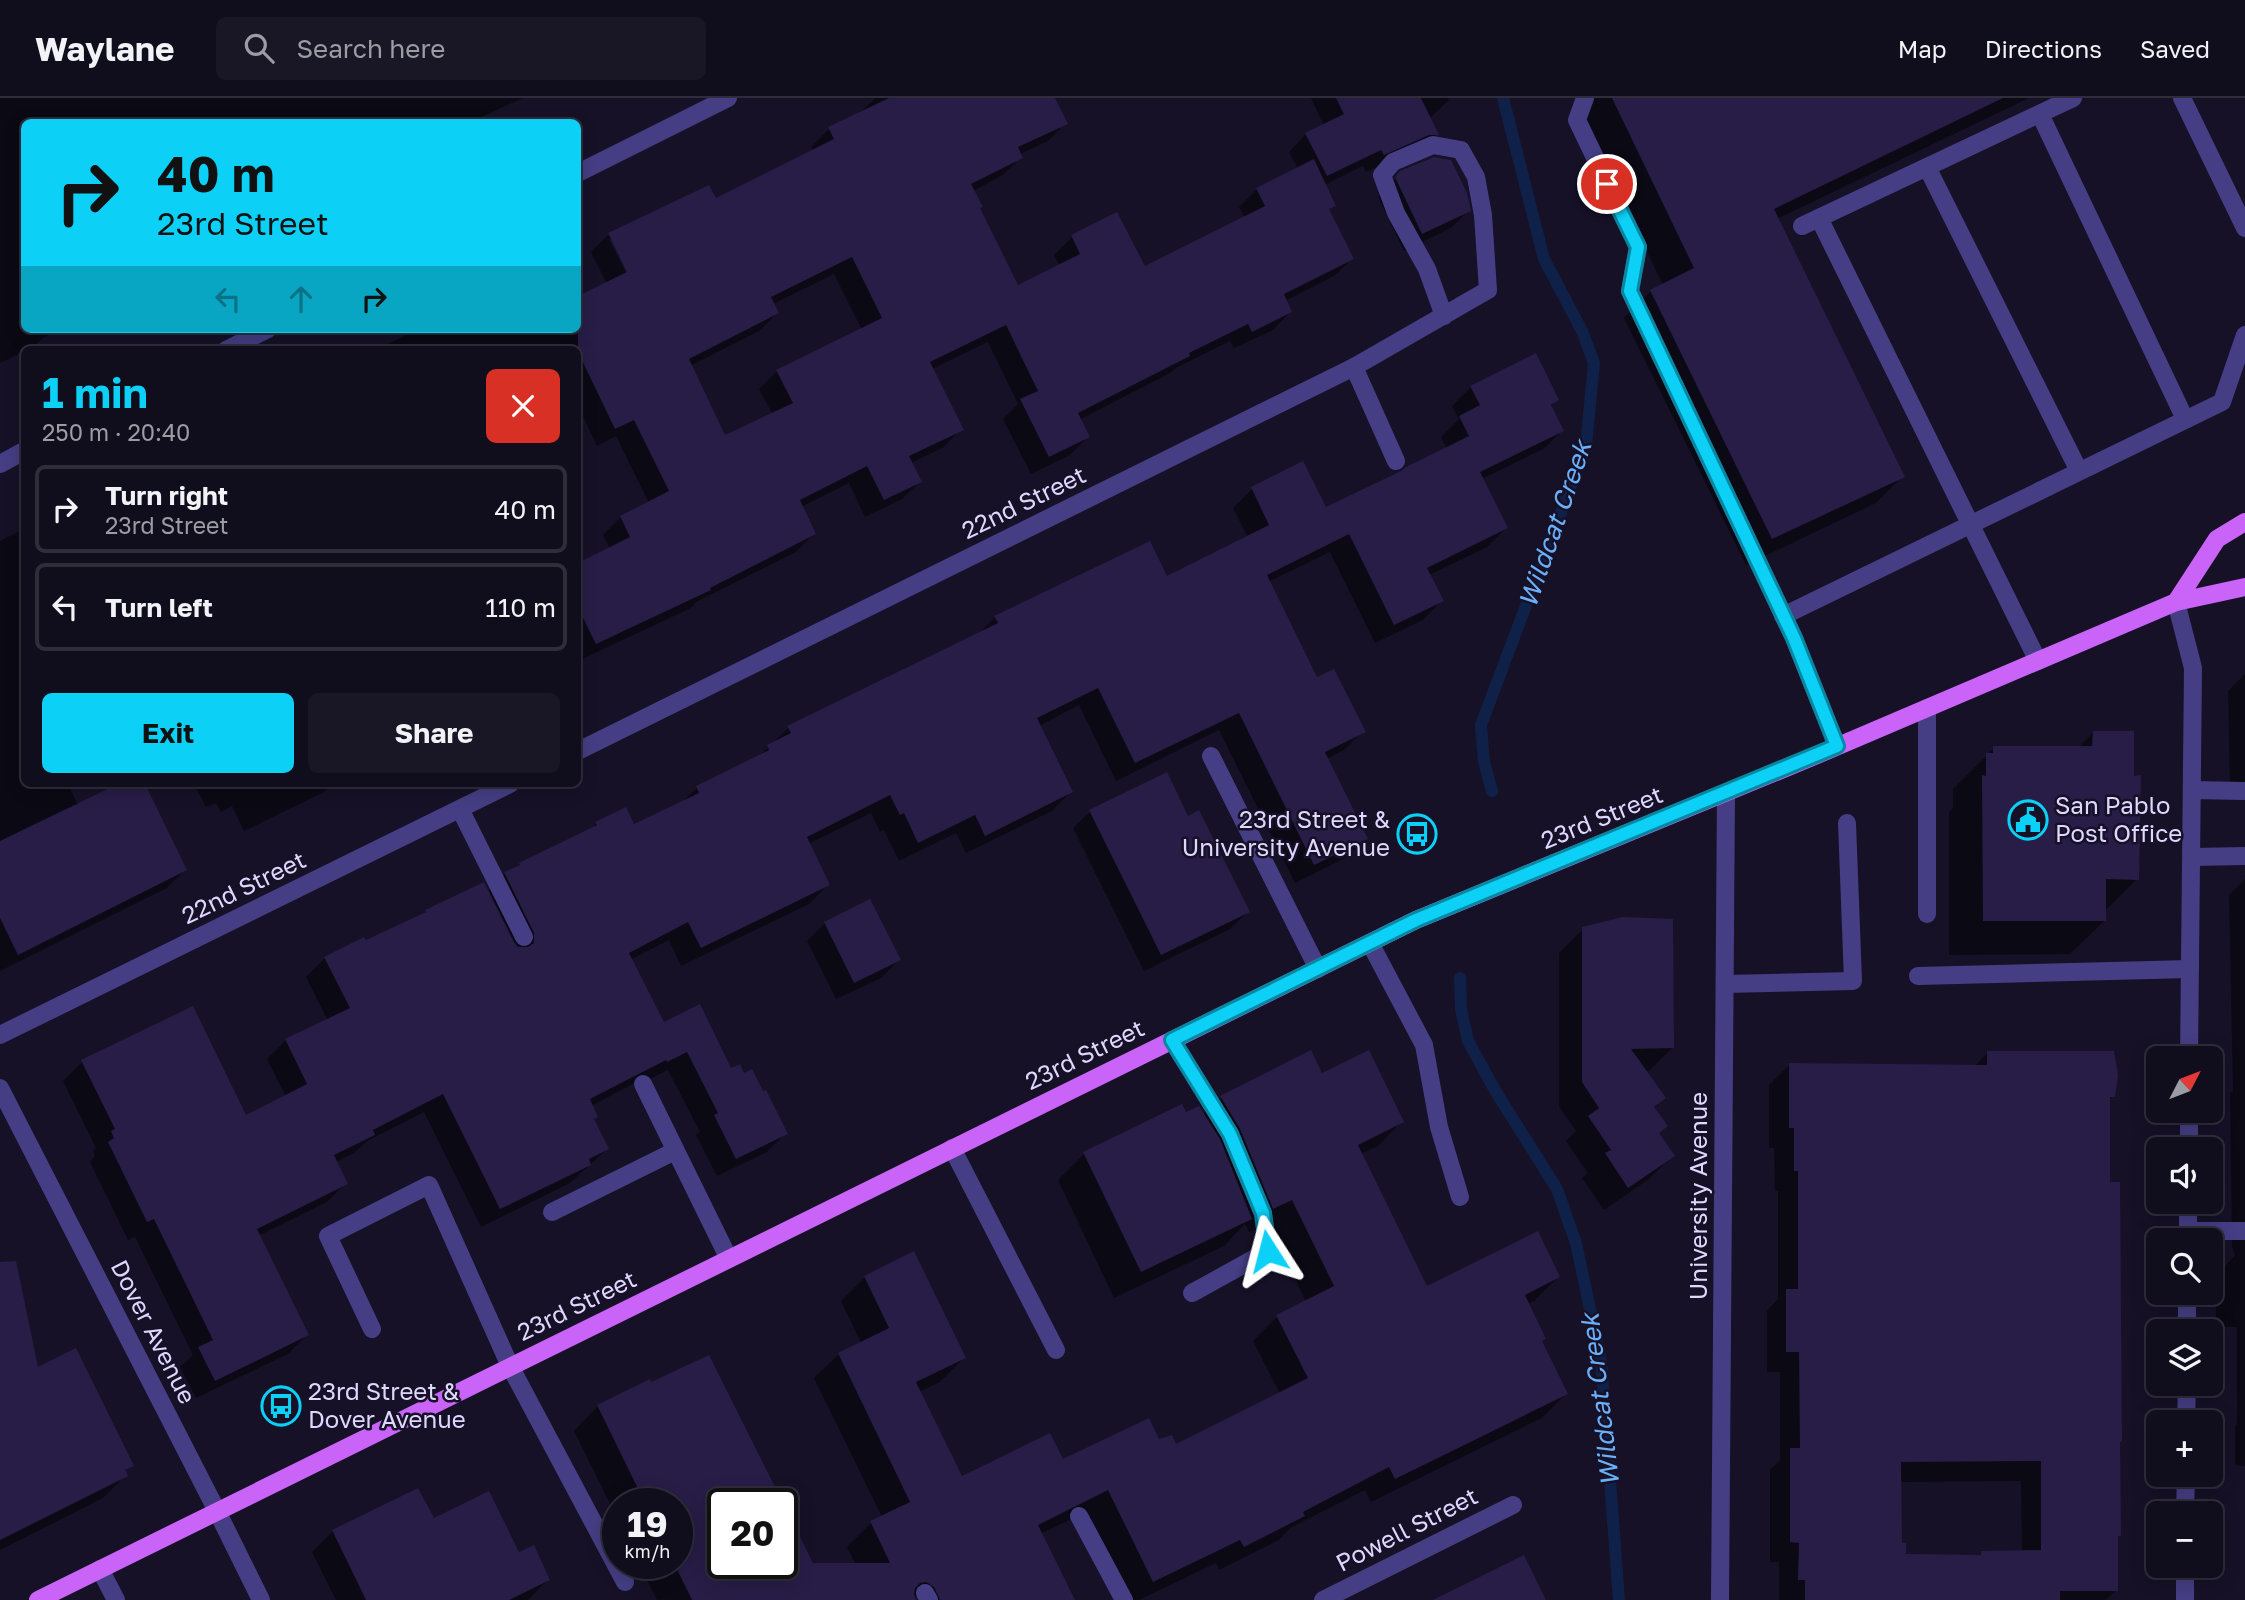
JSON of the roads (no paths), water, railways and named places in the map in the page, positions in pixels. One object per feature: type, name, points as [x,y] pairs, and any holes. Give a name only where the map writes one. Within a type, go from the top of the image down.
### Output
[{"type":"main road","points":[[2176,602],[2217,539],[2245,522]]},
{"type":"main road","name":"23rd Street","points":[[38,1600],[1416,920],[1726,793],[2176,602],[2245,587]]},
{"type":"street","points":[[581,172],[728,98]]},
{"type":"street","points":[[1585,98],[1577,120],[1638,247],[1630,291],[1783,616],[1837,746]]},
{"type":"street","points":[[1802,226],[2073,98]]},
{"type":"street","points":[[2182,98],[2245,228]]},
{"type":"street","points":[[2040,114],[2185,419]]},
{"type":"street","name":"22nd Street","points":[[581,750],[1354,367],[1444,316],[1488,290],[1483,215],[1476,177],[1461,150],[1433,145],[1393,162],[1382,175],[1396,213],[1427,269],[1444,316]]},
{"type":"street","points":[[1927,167],[2079,471]]},
{"type":"street","points":[[1819,218],[2038,660]]},
{"type":"street","points":[[234,346],[260,333]]},
{"type":"street","points":[[1783,616],[2222,402],[2245,335]]},
{"type":"street","points":[[1354,367],[1396,461]]},
{"type":"street","points":[[0,464],[21,453]]},
{"type":"street","points":[[2176,602],[2193,668],[2189,1046]]},
{"type":"street","points":[[1927,708],[1927,914]]},
{"type":"street","points":[[1211,756],[1318,969]]},
{"type":"street","name":"22nd Street","points":[[0,1035],[504,787]]},
{"type":"street","points":[[2192,790],[2245,791]]},
{"type":"street","name":"University Avenue","points":[[1720,1600],[1726,793]]},
{"type":"street","points":[[460,809],[524,937]]},
{"type":"street","points":[[1725,984],[1853,981],[1847,823]]},
{"type":"street","points":[[2192,857],[2245,856]]},
{"type":"street","points":[[1370,943],[1424,1045],[1439,1127],[1460,1197]]},
{"type":"street","points":[[1917,975],[2190,969]]},
{"type":"street","points":[[1172,1040],[1230,1134],[1263,1213],[1268,1251],[1192,1293]]},
{"type":"street","points":[[643,1084],[729,1258]]},
{"type":"street","name":"Dover Avenue","points":[[0,1088],[218,1511],[261,1600]]},
{"type":"street","points":[[952,1148],[1056,1350]]},
{"type":"street","points":[[552,1212],[675,1152]]},
{"type":"street","points":[[372,1329],[328,1236],[429,1185],[510,1366],[625,1582]]},
{"type":"street","points":[[2223,1233],[2245,1231]]},
{"type":"street","name":"Powell Street","points":[[1323,1600],[1513,1504]]},
{"type":"street","points":[[1079,1516],[1124,1600]]},
{"type":"street","points":[[100,1569],[116,1600]]},
{"type":"street","points":[[2185,1578],[2185,1600]]},
{"type":"waterway","name":"Wildcat Creek","points":[[1492,791],[1484,762],[1481,725],[1586,446],[1594,363],[1582,331],[1544,259],[1503,98]]},
{"type":"waterway","name":"Wildcat Creek","points":[[1460,978],[1461,1009],[1468,1041],[1496,1092],[1557,1189],[1576,1243],[1601,1361],[1619,1600]]},
{"type":"place","name":"San Pablo Post Office","points":[[2028,820]]},
{"type":"place","name":"23rd Street & University Avenue","points":[[1417,834]]},
{"type":"place","name":"23rd Street & Dover Avenue","points":[[281,1406]]}]
